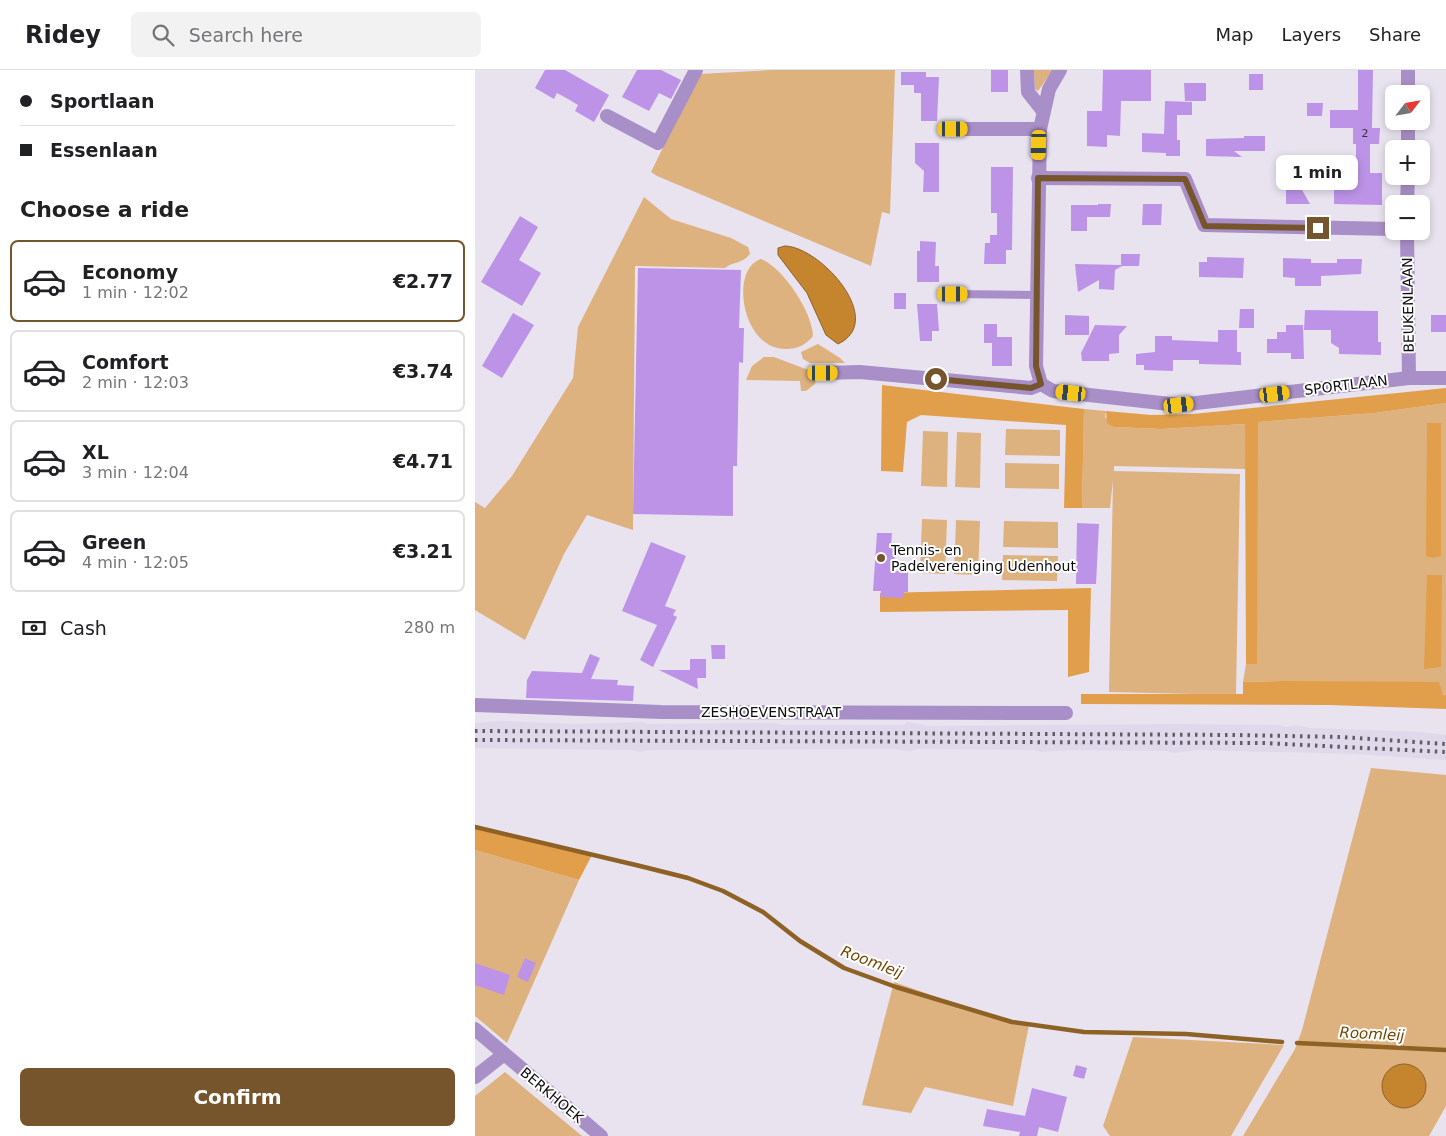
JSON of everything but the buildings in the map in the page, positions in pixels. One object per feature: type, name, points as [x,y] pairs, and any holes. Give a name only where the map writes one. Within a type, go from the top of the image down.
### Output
[{"type":"street","points":[[607,116],[658,143],[695,70]]},
{"type":"street","points":[[1027,70],[1028,92],[1043,111]]},
{"type":"street","points":[[1041,384],[1036,366],[1039,129],[1049,89],[1060,70]]},
{"type":"street","points":[[1408,70],[1408,85]]},
{"type":"street","points":[[953,129],[1039,129]]},
{"type":"street","points":[[1038,178],[1185,179],[1205,226],[1385,229]]},
{"type":"street","name":"BEUKENLAAN","points":[[1407,240],[1409,378]]},
{"type":"street","name":"SPORTLAAN","points":[[823,373],[860,372],[1031,388],[1041,384],[1053,391],[1179,405],[1409,378],[1446,378]]},
{"type":"street","name":"ZESHOEVENSTRAAT","points":[[475,705],[661,712],[1066,713]]},
{"type":"street","name":"BERKHOEK","points":[[475,1029],[601,1136]]},
{"type":"street","points":[[475,1077],[503,1054]]},
{"type":"lane","points":[[953,294],[1036,295]]},
{"type":"shaded area","points":[[772,70],[895,70],[890,214],[882,212],[871,266],[651,172],[699,74]]},
{"type":"shaded area","points":[[1034,70],[1053,70],[1038,91],[1035,89]]},
{"type":"shaded area","points":[[644,197],[671,219],[731,238],[748,247],[750,254],[725,268],[635,266],[633,530],[587,515],[564,554],[525,640],[475,610],[475,502],[485,508],[512,476],[573,378],[578,327]]},
{"type":"shaded area","points":[[785,246],[800,250],[815,258],[831,271],[852,303],[855,319],[851,333],[838,344],[826,335],[807,293],[778,255],[778,248]]},
{"type":"shaded area","points":[[761,259],[770,264],[787,281],[808,315],[813,336],[801,346],[786,349],[771,346],[759,337],[750,324],[743,292],[745,277],[751,266]]},
{"type":"shaded area","points":[[818,344],[845,363],[810,363],[803,359],[801,352]]},
{"type":"shaded area","points":[[764,357],[774,357],[811,371],[816,379],[815,384],[806,391],[801,391],[800,381],[746,380],[752,366]]},
{"type":"shaded area","points":[[882,385],[1084,409],[1082,508],[1064,508],[1066,425],[921,415],[907,422],[903,472],[881,471]]},
{"type":"shaded area","points":[[1446,388],[1446,403],[1375,413],[1258,422],[1257,664],[1246,664],[1245,424],[1161,429],[1114,427],[1107,423],[1106,411],[1151,415],[1193,414]]},
{"type":"shaded area","points":[[1446,403],[1446,695],[1281,681],[1243,682],[1246,664],[1257,664],[1257,422],[1375,413]]},
{"type":"shaded area","points":[[1084,409],[1106,411],[1105,417],[1114,427],[1161,429],[1245,424],[1246,469],[1114,466],[1114,471],[1240,474],[1236,695],[1109,692],[1113,480],[1110,508],[1082,508]]},
{"type":"shaded area","points":[[1427,423],[1441,423],[1441,556],[1433,558],[1426,556]]},
{"type":"shaded area","points":[[1006,429],[1060,430],[1060,456],[1005,455]]},
{"type":"shaded area","points":[[923,431],[948,432],[947,487],[921,486]]},
{"type":"shaded area","points":[[957,432],[981,433],[980,488],[955,487]]},
{"type":"shaded area","points":[[1005,463],[1059,464],[1059,489],[1005,488]]},
{"type":"shaded area","points":[[922,519],[947,520],[945,574],[920,573]]},
{"type":"shaded area","points":[[956,520],[980,521],[978,575],[954,574]]},
{"type":"shaded area","points":[[1004,521],[1058,522],[1058,548],[1003,547]]},
{"type":"shaded area","points":[[1003,555],[1058,556],[1057,581],[1002,580]]},
{"type":"shaded area","points":[[1427,575],[1442,575],[1441,667],[1424,669]]},
{"type":"shaded area","points":[[1091,588],[1089,672],[1068,677],[1068,610],[880,612],[880,593]]},
{"type":"shaded area","points":[[1243,682],[1439,682],[1443,695],[1446,695],[1446,709],[1329,705],[1081,704],[1081,694],[1243,694]]},
{"type":"shaded area","points":[[500,721],[574,724],[643,722],[648,724],[773,723],[783,725],[904,725],[907,722],[928,726],[1178,724],[1278,725],[1287,727],[1296,725],[1310,728],[1422,732],[1446,735],[1446,760],[1355,754],[1196,750],[1174,753],[1166,751],[1069,750],[1041,752],[1034,750],[917,749],[910,751],[895,749],[651,750],[640,752],[632,750],[475,748],[475,723]]},
{"type":"shaded area","points":[[1371,768],[1446,775],[1446,1106],[1429,1136],[1243,1136],[1295,1049],[1302,1030]],"holes":[[[1405,1064],[1416,1068],[1420,1101],[1403,1108],[1394,1106],[1386,1100]]]},
{"type":"shaded area","points":[[475,826],[592,855],[579,880],[475,850]]},
{"type":"shaded area","points":[[475,850],[579,880],[507,1043],[475,1016]]},
{"type":"shaded area","points":[[894,982],[971,1009],[1029,1025],[1013,1106],[925,1087],[911,1113],[862,1105]]},
{"type":"shaded area","points":[[1133,1037],[1284,1045],[1231,1136],[1110,1136],[1103,1126]]},
{"type":"shaded area","points":[[1400,1064],[1408,1064],[1420,1070],[1426,1086],[1420,1102],[1408,1108],[1400,1108],[1388,1102],[1382,1090],[1382,1082],[1388,1070]]},
{"type":"shaded area","points":[[505,1072],[582,1136],[475,1136],[475,1096]]},
{"type":"waterway","name":"Roomleij","points":[[475,827],[688,878],[723,891],[763,912],[800,941],[844,968],[896,987],[1012,1022],[1084,1032],[1186,1034],[1282,1042]]},
{"type":"waterway","name":"Roomleij","points":[[1297,1043],[1446,1050]]},
{"type":"railway","points":[[475,731],[1234,735],[1340,737],[1446,744]]},
{"type":"railway","points":[[475,740],[1263,743],[1446,752]]},
{"type":"place","name":"Tennis- en Padelvereniging Udenhout","points":[[881,558]]},
{"type":"route","points":[[936,379],[1031,388],[1041,384],[1036,366],[1038,178],[1185,179],[1205,226],[1318,228]]}]
